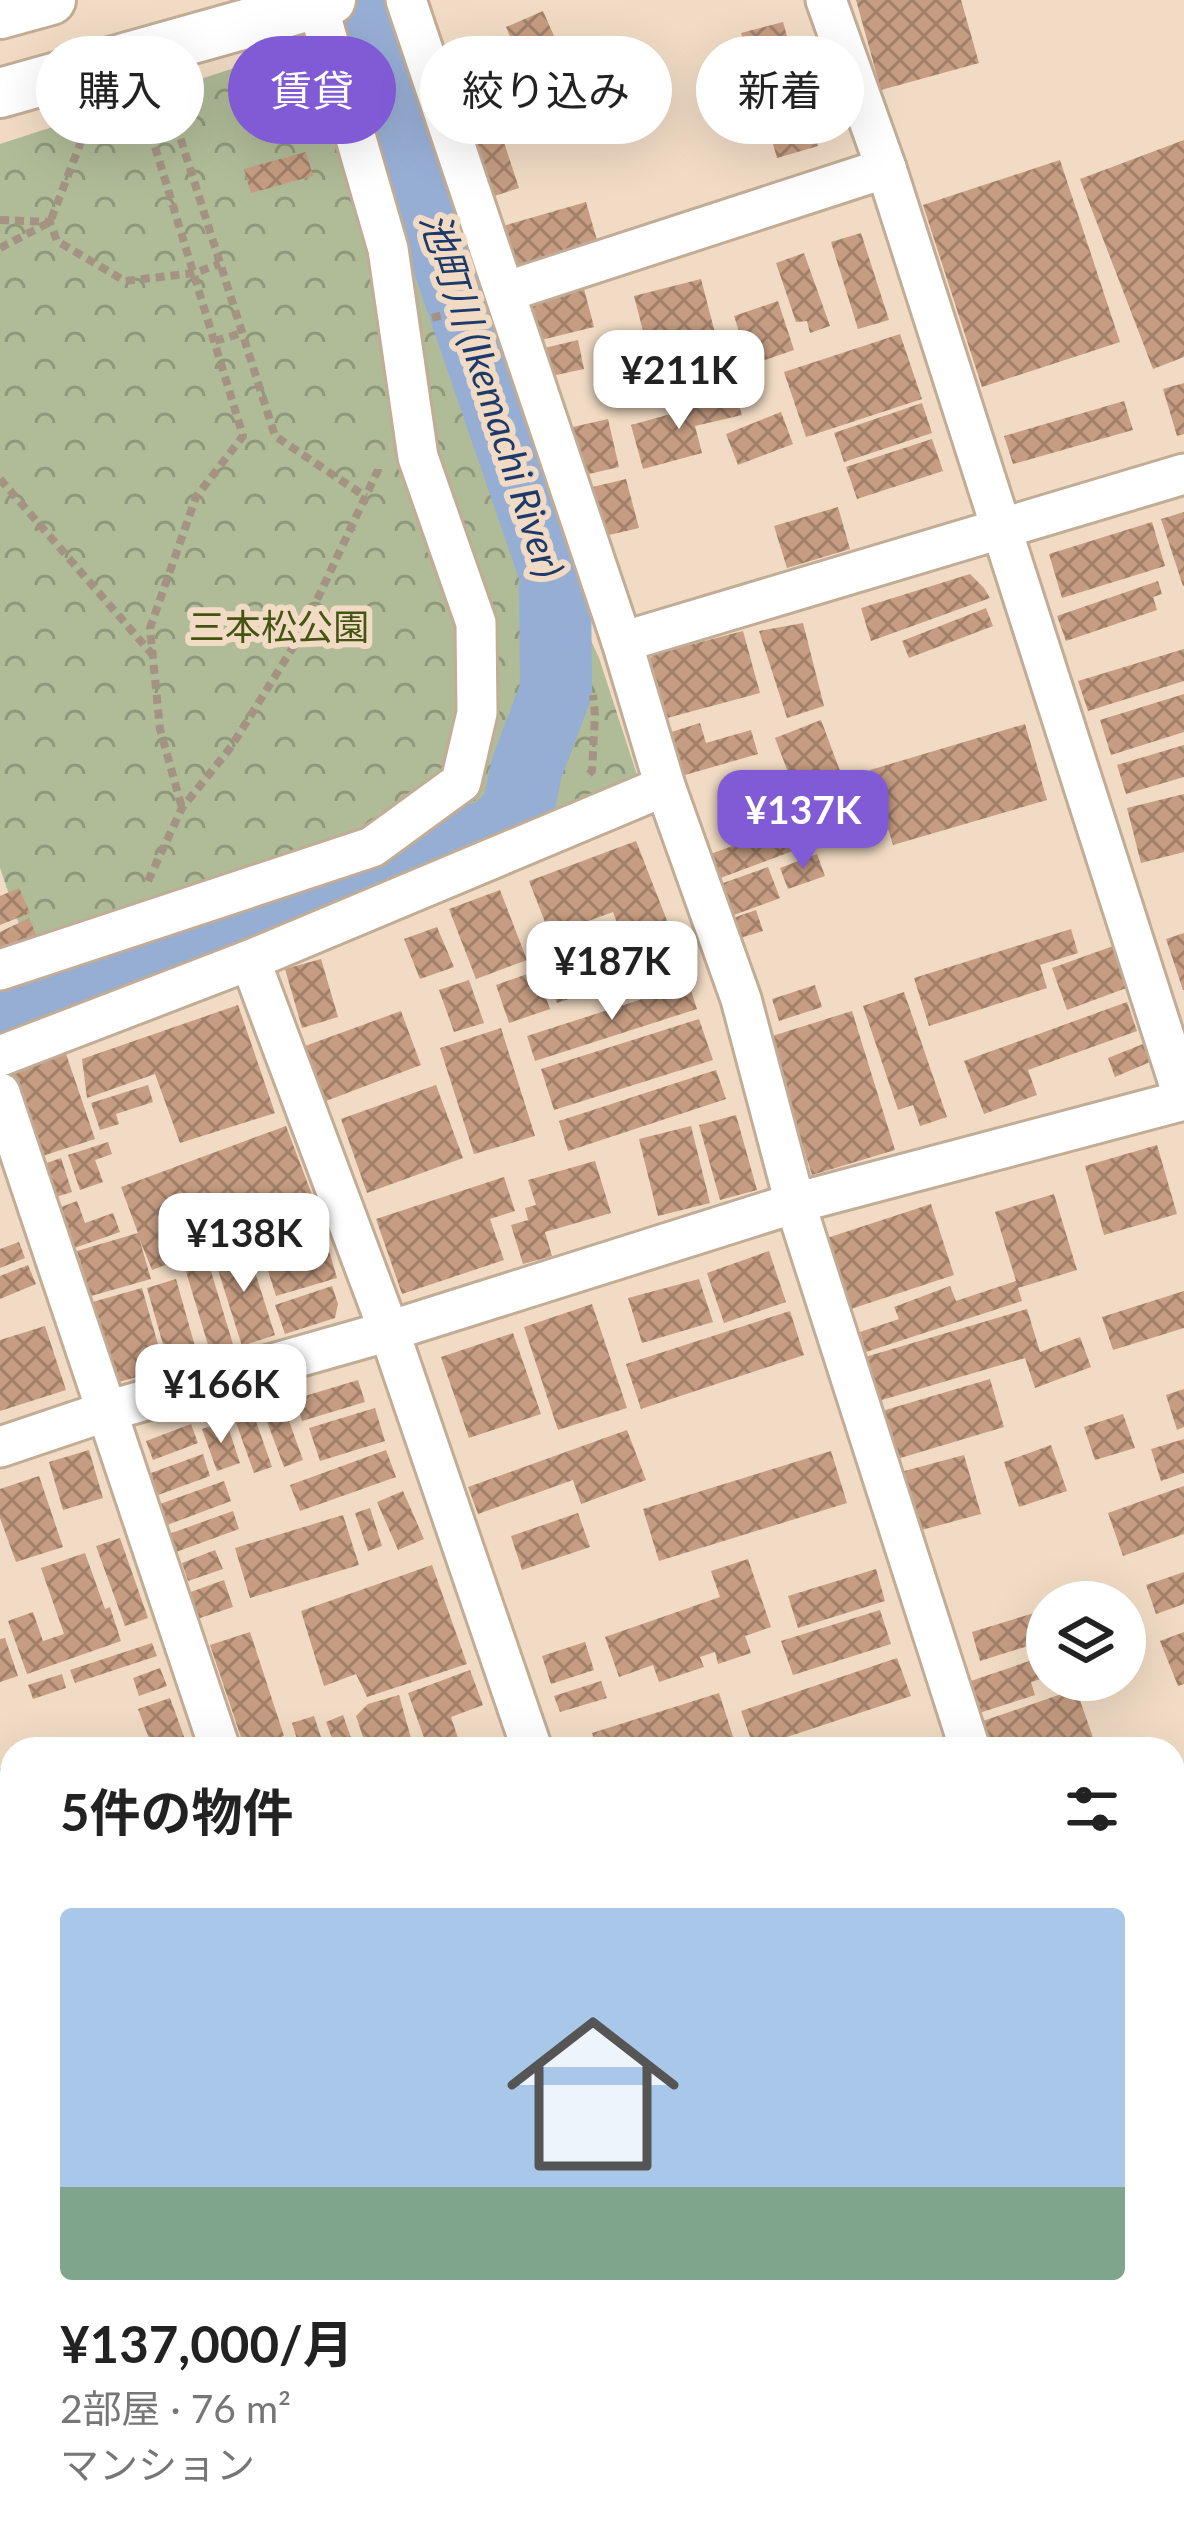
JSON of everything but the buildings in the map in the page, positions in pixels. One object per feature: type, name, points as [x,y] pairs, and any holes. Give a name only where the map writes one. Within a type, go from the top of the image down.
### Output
[{"type":"street","points":[[0,14],[51,0]]},
{"type":"street","points":[[406,0],[497,297],[622,642],[665,786],[741,999],[795,1204],[966,1737]]},
{"type":"street","points":[[0,1447],[795,1204],[1184,1099],[886,168],[826,0]]},
{"type":"street","points":[[0,93],[321,1],[388,250],[418,457],[476,623],[477,713],[461,782],[373,847],[0,970]]},
{"type":"street","points":[[497,297],[886,168]]},
{"type":"street","points":[[622,642],[1184,474]]},
{"type":"street","points":[[0,1056],[250,960],[665,786]]},
{"type":"street","points":[[250,960],[389,1330],[528,1737]]},
{"type":"street","points":[[0,1093],[216,1737]]},
{"type":"path","points":[[80,144],[50,222],[57,241],[125,280],[194,273],[220,264]]},
{"type":"path","points":[[154,144],[243,436],[196,497],[150,628],[160,729],[182,808]]},
{"type":"path","points":[[181,144],[274,436],[366,497]]},
{"type":"path","points":[[0,220],[50,222]]},
{"type":"path","points":[[0,248],[50,222]]},
{"type":"path","points":[[425,320],[497,297]]},
{"type":"path","points":[[214,341],[242,333]]},
{"type":"path","points":[[145,888],[182,808],[230,747],[301,636],[378,470],[376,447]]},
{"type":"path","points":[[0,479],[152,654]]},
{"type":"path","points":[[574,786],[592,772],[592,694]]},
{"type":"green space","name":"三本松公園","points":[[228,70],[228,144],[366,144],[599,658],[639,781],[52,1022],[0,868],[0,144],[36,132],[36,144],[204,144],[204,78]]},
{"type":"waterway","name":"池町川 (Ikemachi River)","points":[[0,1014],[290,904],[497,833],[518,810],[527,767],[556,691],[555,573],[394,104],[364,0]]}]
